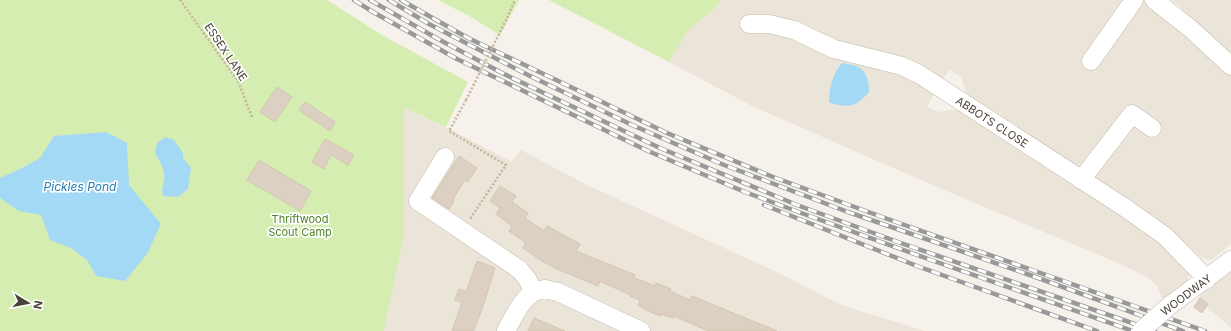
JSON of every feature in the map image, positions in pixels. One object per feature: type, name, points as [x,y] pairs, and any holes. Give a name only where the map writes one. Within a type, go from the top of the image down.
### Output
[{"type":"street","points":[[1091,61],[1134,0]]},
{"type":"street","points":[[1154,0],[1191,29],[1231,66]]},
{"type":"street","name":"ABBOTS CLOSE","points":[[749,24],[769,24],[794,30],[834,49],[902,66],[919,74],[1124,207],[1165,236],[1207,279]]},
{"type":"street","points":[[1082,180],[1132,114],[1152,128]]},
{"type":"street","points":[[445,157],[418,201],[520,270],[528,280],[533,292]]},
{"type":"street","name":"WOODWAY","points":[[1141,331],[1169,306],[1231,260]]},
{"type":"street","points":[[506,331],[517,309],[525,298],[533,292],[545,289],[558,292],[641,331]]},
{"type":"path","name":"ESSEX LANE","points":[[180,0],[238,82],[252,117]]},
{"type":"path","points":[[462,231],[506,166],[449,131],[466,100],[515,0]]},
{"type":"shaded area","points":[[721,0],[1141,0],[1212,55],[1231,72],[1231,244],[1211,260],[1201,258],[1144,210],[967,96],[961,77],[949,70],[927,106],[937,112],[959,109],[1152,234],[1190,269],[1187,281],[1165,304],[1156,285],[1148,278],[1125,266],[930,184],[752,106],[669,62],[686,33],[714,9]]},
{"type":"shaded area","points":[[1172,0],[1231,0],[1231,53]]},
{"type":"shaded area","points":[[404,108],[451,130],[512,162],[521,150],[587,185],[779,273],[841,305],[925,331],[384,331],[404,235]]},
{"type":"shaded area","points":[[1231,269],[1231,328],[1198,299],[1206,288]]},
{"type":"green space","name":"Thriftwood Scout Camp","points":[[0,0],[327,0],[382,35],[468,82],[446,127],[404,108],[404,235],[384,331],[0,331]]},
{"type":"green space","points":[[438,0],[519,0],[500,35],[469,16]]},
{"type":"green space","points":[[549,0],[721,0],[714,9],[687,32],[669,62]]},
{"type":"water","points":[[842,63],[854,65],[864,71],[868,81],[869,92],[856,104],[841,106],[829,102],[832,82]]},
{"type":"water","name":"Pickles Pond","points":[[106,132],[127,143],[129,185],[161,224],[147,254],[125,281],[96,276],[87,260],[71,248],[50,240],[41,215],[19,211],[0,198],[0,178],[40,158],[54,136]]},
{"type":"water","points":[[165,137],[174,140],[183,153],[183,158],[191,168],[188,189],[178,197],[163,196],[162,194],[164,173],[155,154],[157,143]]},
{"type":"building","points":[[277,87],[292,97],[275,122],[260,112]]},
{"type":"building","points":[[305,102],[335,122],[330,131],[299,110]]},
{"type":"building","points":[[325,139],[354,155],[348,165],[331,155],[324,169],[312,162]]},
{"type":"building","points":[[459,156],[477,168],[468,182],[465,180],[453,199],[454,201],[449,209],[432,198]]},
{"type":"building","points":[[259,160],[311,191],[300,211],[247,180]]},
{"type":"building","points":[[500,186],[516,196],[512,202],[528,213],[525,218],[544,231],[547,226],[580,244],[576,251],[635,275],[634,278],[655,286],[656,283],[671,289],[670,291],[690,300],[692,296],[777,331],[708,331],[674,316],[673,318],[661,314],[660,316],[646,310],[638,305],[640,300],[600,281],[598,286],[557,269],[523,248],[526,243],[509,231],[512,226],[496,214],[500,208],[490,201]]},
{"type":"building","points":[[477,261],[495,268],[483,306],[474,330],[452,331],[462,302],[455,300],[459,289],[466,292]]},
{"type":"building","points":[[1200,298],[1208,304],[1202,313],[1194,307]]},
{"type":"building","points":[[534,318],[565,331],[528,331]]},
{"type":"railway","points":[[354,0],[457,59],[648,151],[745,192],[804,214],[1133,331]]},
{"type":"railway","points":[[370,0],[438,39],[504,74],[660,148],[797,205],[898,242],[1155,331]]},
{"type":"railway","points":[[389,0],[429,24],[528,75],[632,125],[724,165],[848,212],[1030,275],[1183,331]]},
{"type":"railway","points":[[401,0],[468,38],[667,133],[773,177],[1205,331]]},
{"type":"railway","points":[[764,205],[917,266],[1097,331]]}]
